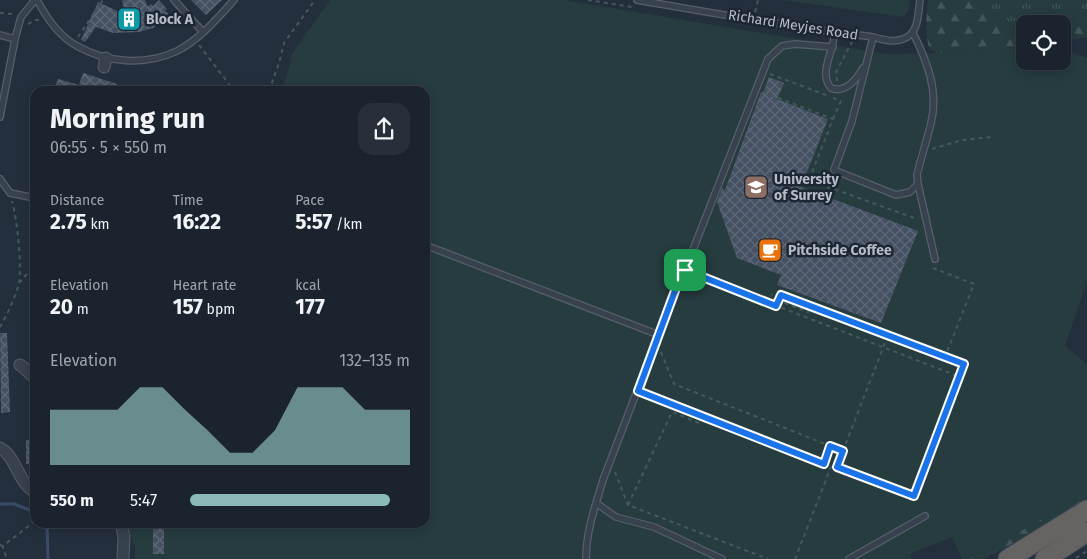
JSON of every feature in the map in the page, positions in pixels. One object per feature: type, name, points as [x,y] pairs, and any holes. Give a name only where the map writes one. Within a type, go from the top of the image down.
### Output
[{"type":"highway","points":[[1008,559],[1087,510]]},
{"type":"highway","points":[[1045,559],[1087,532]]},
{"type":"street","points":[[20,365],[30,375]]},
{"type":"street","points":[[0,448],[9,455],[30,490]]},
{"type":"street","points":[[122,528],[124,536],[123,559]]},
{"type":"lane","points":[[0,117],[15,38],[22,17],[36,0],[52,23],[73,44],[105,62],[161,57],[178,50],[203,32],[234,0]]},
{"type":"lane","points":[[174,0],[203,32]]},
{"type":"lane","name":"Richard Meyjes Road","points":[[637,0],[873,36],[895,42],[905,39],[913,33]]},
{"type":"lane","points":[[920,0],[917,22],[913,33],[928,66],[933,97],[932,123],[917,175],[935,259]]},
{"type":"lane","points":[[834,31],[834,47],[825,69],[825,77],[831,88],[836,90],[845,88],[861,72],[867,60]]},
{"type":"lane","points":[[0,35],[15,38]]},
{"type":"lane","points":[[873,36],[852,121],[834,170],[896,195],[910,192],[918,184]]},
{"type":"lane","points":[[586,559],[588,526],[603,480],[679,280],[685,270],[768,59],[782,46],[795,44],[834,47]]},
{"type":"lane","points":[[0,179],[10,193],[30,197]]},
{"type":"lane","points":[[430,247],[658,338]]},
{"type":"lane","points":[[596,503],[616,517],[654,527],[722,559]]},
{"type":"lane","points":[[849,559],[925,516]]},
{"type":"path","points":[[73,44],[103,0]]},
{"type":"path","points":[[270,86],[284,43],[315,0]]},
{"type":"path","points":[[755,13],[758,0]]},
{"type":"path","points":[[838,81],[836,72],[852,42]]},
{"type":"path","points":[[199,45],[230,86]]},
{"type":"path","points":[[765,72],[841,100],[833,119]]},
{"type":"path","points":[[923,151],[962,140],[991,137]]},
{"type":"path","points":[[825,196],[829,187]]},
{"type":"path","points":[[10,193],[15,210],[19,283]]},
{"type":"path","points":[[935,259],[932,267],[974,284],[945,357]]},
{"type":"path","points":[[685,270],[960,377]]},
{"type":"path","points":[[0,326],[19,283],[30,271]]},
{"type":"path","points":[[768,303],[772,294]]},
{"type":"path","points":[[780,297],[781,295],[888,335],[964,364],[914,496],[837,467],[888,335]]},
{"type":"path","points":[[776,306],[780,297]]},
{"type":"path","points":[[780,297],[810,309],[808,312],[782,302],[780,307]]},
{"type":"path","points":[[658,338],[674,384],[843,451]]},
{"type":"path","points":[[638,391],[831,466],[795,559]]},
{"type":"path","points":[[628,505],[672,412],[699,423],[709,420]]},
{"type":"path","points":[[824,464],[830,446]]},
{"type":"path","points":[[611,461],[628,505],[768,559]]},
{"type":"path","points":[[7,559],[1,545],[30,525]]},
{"type":"path","points":[[1074,559],[1087,551]]},
{"type":"green space","name":"University of Surrey","points":[[330,0],[564,0],[887,54],[993,52],[1016,46],[1016,70],[1071,70],[1071,52],[1087,58],[1087,282],[1065,346],[1087,364],[1087,489],[1061,508],[970,559],[962,559],[952,537],[910,554],[912,559],[135,559],[135,548],[129,528],[430,528],[430,86],[283,86],[292,54]]},
{"type":"green space","points":[[784,0],[910,0],[908,12],[903,17]]},
{"type":"green space","points":[[928,0],[985,0],[985,20],[1016,23],[1016,46],[993,52],[936,53],[929,48],[926,24]]},
{"type":"green space","points":[[985,0],[1087,0],[1087,15],[1071,17],[1071,15],[1016,15],[1016,24],[985,20]]},
{"type":"green space","points":[[1087,15],[1087,37],[1071,40],[1071,17]]},
{"type":"green space","points":[[1087,478],[1087,498],[1039,529],[984,559],[962,559]]},
{"type":"building","name":"Block A","points":[[122,0],[145,0],[147,6],[152,4],[153,6],[159,0],[170,16],[153,28],[139,32],[113,33],[96,27],[85,42],[81,40],[98,2],[126,15]]},
{"type":"building","points":[[191,0],[222,0],[206,15]]},
{"type":"building","points":[[83,73],[117,84],[116,86],[56,86],[58,79],[79,85]]},
{"type":"building","points":[[769,77],[784,83],[777,99],[828,119],[801,187],[918,231],[881,323],[777,285],[781,275],[737,258],[717,202],[722,188],[725,190],[761,92],[763,93]]},
{"type":"building","points":[[0,333],[7,333],[10,412],[1,413]]},
{"type":"building","points":[[26,440],[30,440],[30,464],[26,464]]},
{"type":"building","points":[[153,528],[164,528],[164,554],[153,554]]},
{"type":"waterway","points":[[0,504],[14,504],[30,510]]},
{"type":"waterway","points":[[47,528],[48,559]]},
{"type":"place","name":"Block A","points":[[129,19]]},
{"type":"place","name":"University of Surrey","points":[[756,187]]},
{"type":"place","name":"Pitchside Coffee","points":[[770,250]]},
{"type":"route","points":[[685,270],[776,306],[781,295],[964,364],[914,496],[837,467],[843,451],[830,446],[824,464],[638,391],[679,280],[685,270]]}]
